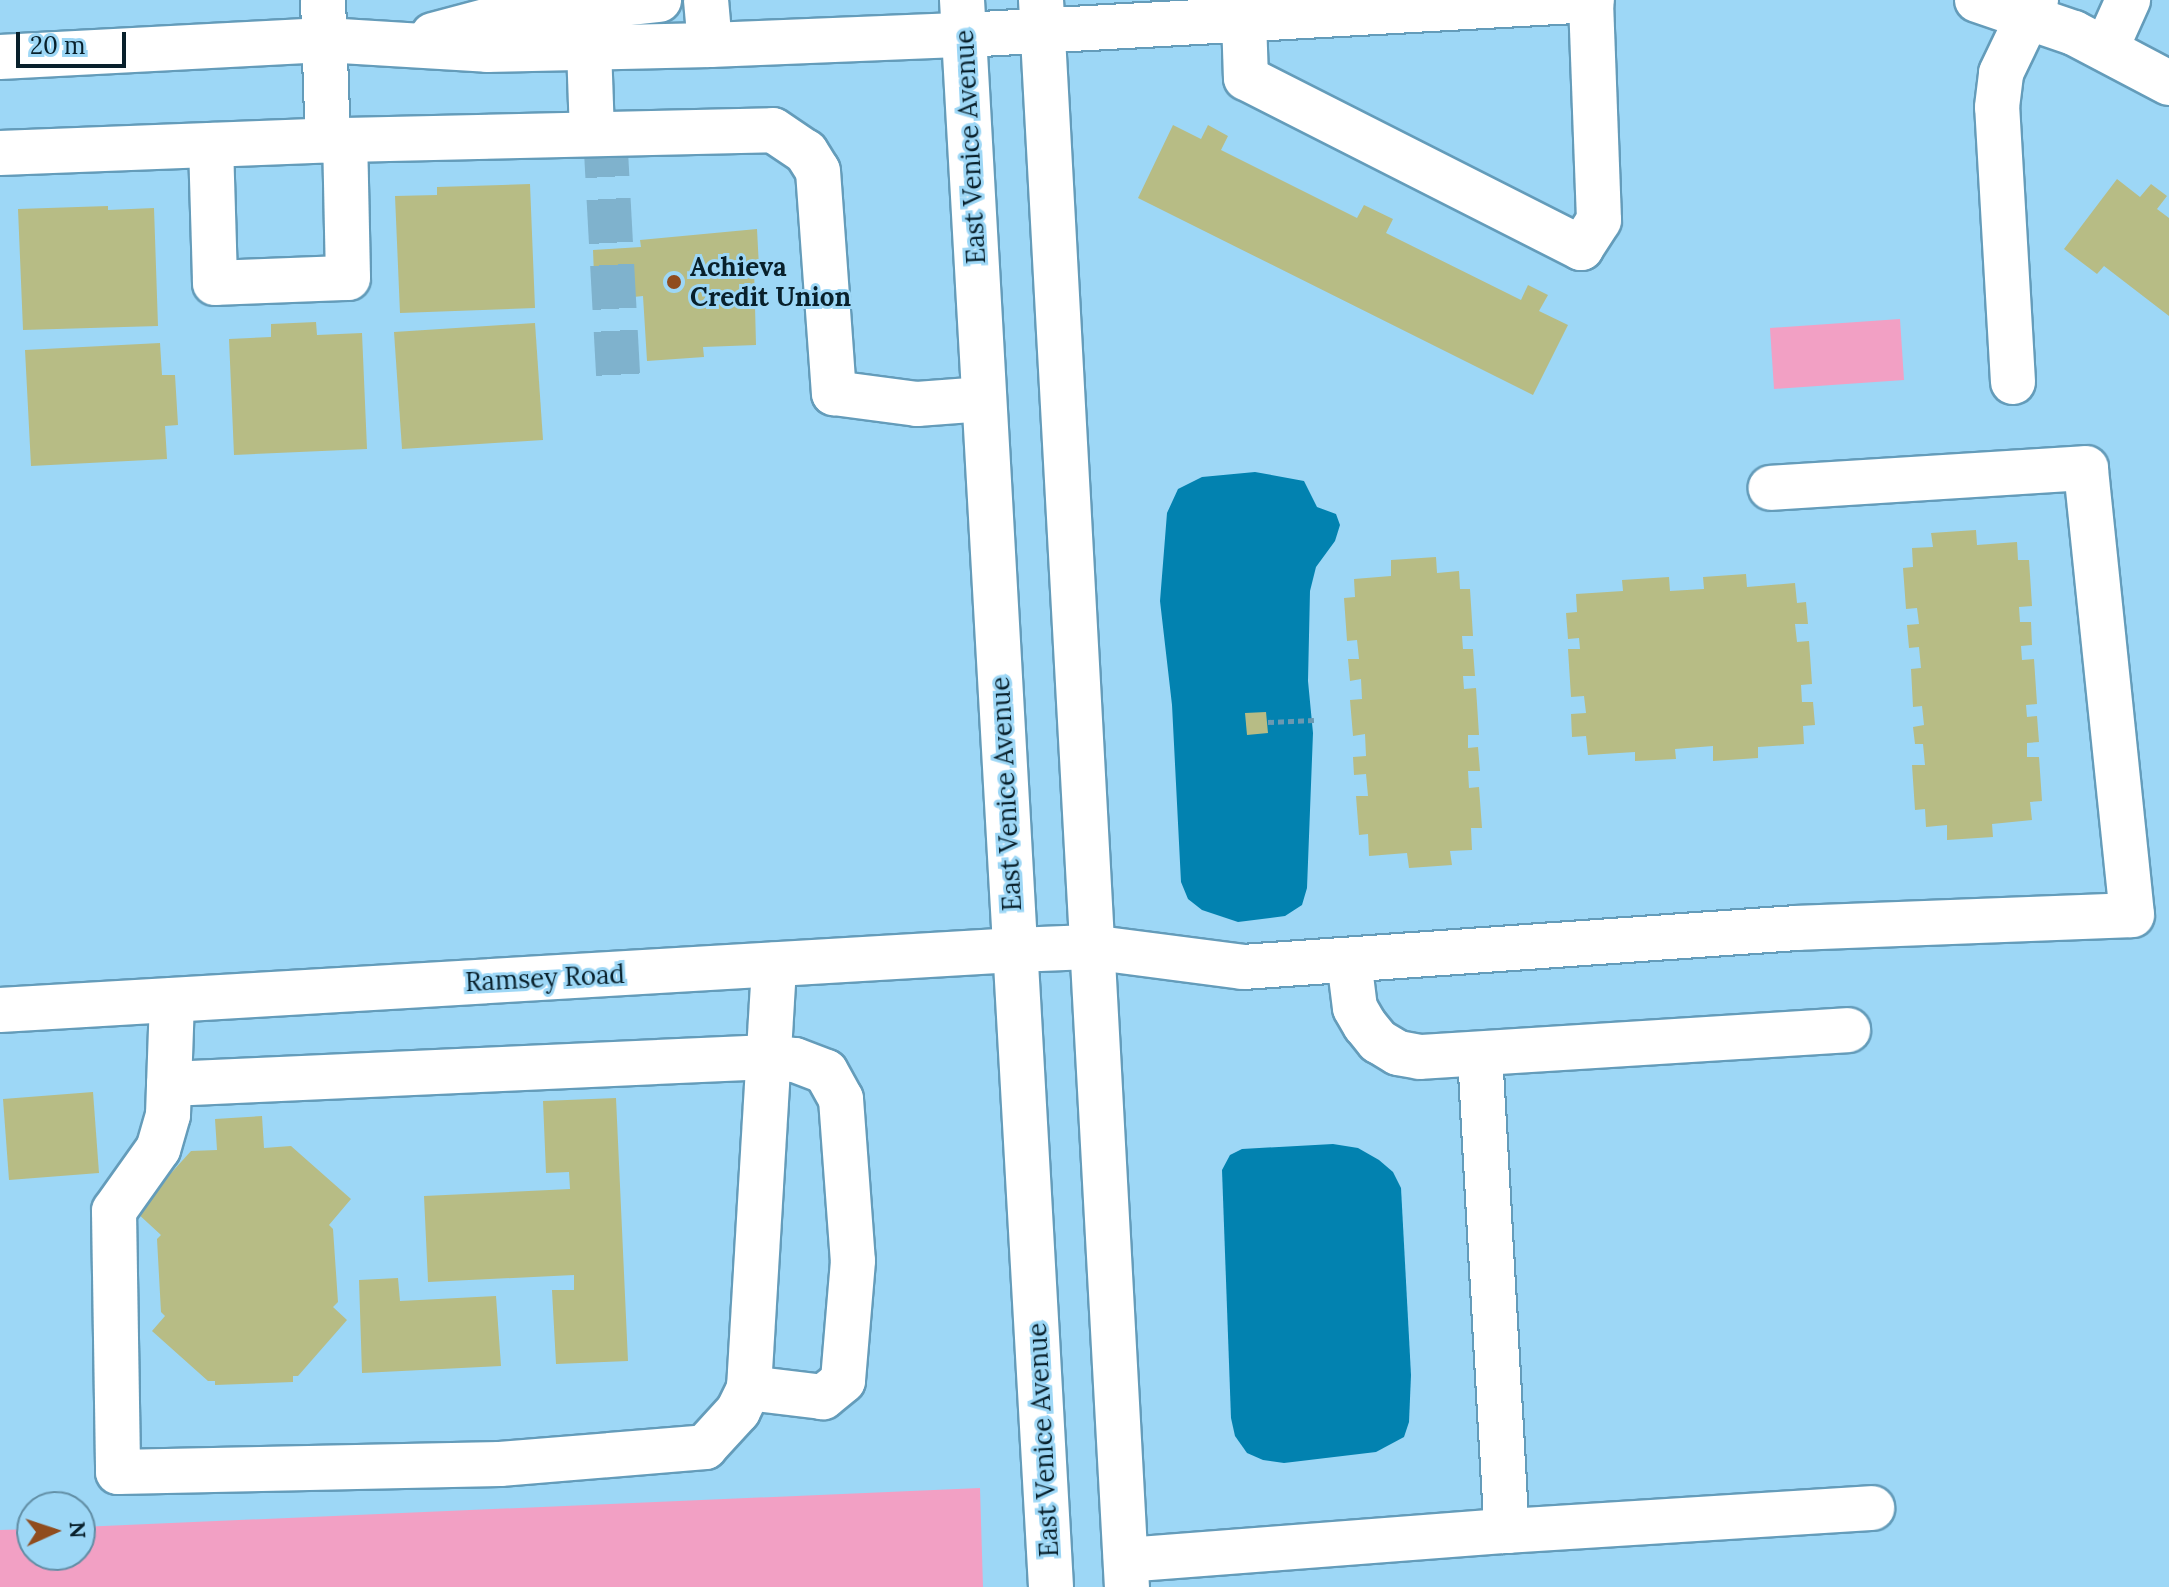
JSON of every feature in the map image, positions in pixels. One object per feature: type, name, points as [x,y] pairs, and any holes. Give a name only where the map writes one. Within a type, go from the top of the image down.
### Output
[{"type":"main road","points":[[0,57],[324,20],[412,43],[487,50],[588,28],[659,0]]},
{"type":"main road","points":[[706,0],[710,45]]},
{"type":"main road","points":[[588,28],[710,45],[963,18],[1042,15],[1244,19],[1591,0],[1599,220],[1581,248],[1246,78],[1244,19]]},
{"type":"main road","points":[[1977,0],[2032,8],[2169,83]]},
{"type":"main road","points":[[2106,49],[2128,0]]},
{"type":"main road","points":[[2013,382],[1997,107],[2001,73],[2032,8]]},
{"type":"main road","points":[[1042,15],[1090,947],[1127,1573],[1507,1531],[1872,1508]]},
{"type":"main road","name":"East Venice Avenue","points":[[963,18],[1053,1576]]},
{"type":"main road","points":[[211,145],[215,283],[348,278],[324,20]]},
{"type":"main road","points":[[588,28],[592,133]]},
{"type":"main road","points":[[0,153],[337,140],[753,128],[773,130],[791,139],[806,152],[818,171],[834,393],[917,404],[984,399]]},
{"type":"main road","name":"Ramsey Road","points":[[0,1010],[1015,950],[1090,947],[1243,967],[1797,928],[2132,915],[2086,468],[1771,488]]},
{"type":"main road","points":[[1349,960],[1355,1008],[1378,1041],[1398,1053],[1420,1057],[1848,1030]]},
{"type":"main road","points":[[172,1000],[168,1115],[158,1149],[114,1211],[118,1472],[500,1464],[705,1447],[738,1411],[749,1388],[774,965]]},
{"type":"main road","points":[[1480,1054],[1507,1531]]},
{"type":"main road","points":[[169,1084],[769,1057],[795,1060],[826,1072],[841,1099],[853,1261],[843,1381],[823,1397],[749,1388]]},
{"type":"path","points":[[1268,722],[1314,720]]},
{"type":"shaded area","points":[[1900,319],[1904,380],[1774,389],[1770,328]]},
{"type":"shaded area","points":[[980,1488],[983,1587],[0,1587],[0,1530],[16,1530],[16,1571],[96,1571],[96,1526]]},
{"type":"water","points":[[1255,472],[1304,481],[1317,507],[1336,514],[1340,525],[1335,541],[1316,567],[1310,591],[1308,681],[1313,733],[1307,888],[1302,905],[1285,916],[1238,922],[1202,910],[1188,899],[1181,882],[1172,705],[1160,601],[1167,513],[1178,489],[1202,477]]},
{"type":"water","points":[[1333,1144],[1358,1148],[1379,1160],[1393,1172],[1401,1188],[1411,1375],[1409,1422],[1404,1437],[1376,1452],[1284,1463],[1263,1460],[1247,1453],[1235,1436],[1231,1418],[1222,1170],[1230,1155],[1242,1149]]},
{"type":"building","points":[[1173,125],[1201,139],[1208,125],[1228,136],[1221,150],[1357,218],[1364,205],[1393,219],[1386,233],[1521,300],[1528,285],[1548,295],[1539,311],[1568,325],[1533,395],[1138,198]]},
{"type":"building","points":[[2117,179],[2140,197],[2151,184],[2167,196],[2157,209],[2169,218],[2169,316],[2104,266],[2097,274],[2064,249]]},
{"type":"building","points":[[530,184],[535,308],[400,313],[395,196],[437,195],[437,187]]},
{"type":"building","points":[[108,206],[108,210],[154,208],[158,326],[23,330],[18,209]]},
{"type":"building","name":"Achieva Credit Union","points":[[757,229],[759,267],[754,267],[756,345],[703,347],[704,357],[647,361],[643,296],[595,301],[593,250],[641,247],[640,240]]},
{"type":"building","points":[[316,322],[317,335],[362,333],[367,449],[234,455],[229,339],[271,337],[271,324]]},
{"type":"building","points":[[535,323],[543,440],[402,449],[394,332]]},
{"type":"building","points":[[160,343],[162,375],[175,375],[178,425],[165,426],[167,459],[31,466],[25,350]]},
{"type":"building","points":[[1976,530],[1977,545],[2017,542],[2018,560],[2029,560],[2032,606],[2019,607],[2020,622],[2031,622],[2032,645],[2021,646],[2022,660],[2034,659],[2037,704],[2026,705],[2027,717],[2037,716],[2039,742],[2027,743],[2027,757],[2039,757],[2042,801],[2030,802],[2032,820],[1992,824],[1993,837],[1947,840],[1947,825],[1926,827],[1925,809],[1915,810],[1912,765],[1925,765],[1923,744],[1915,744],[1913,727],[1924,725],[1922,706],[1913,707],[1911,669],[1921,668],[1919,647],[1909,648],[1907,625],[1919,624],[1917,608],[1906,609],[1903,568],[1913,567],[1912,548],[1933,547],[1931,533]]},
{"type":"building","points":[[1436,557],[1437,573],[1459,571],[1460,589],[1470,589],[1473,636],[1462,636],[1463,649],[1473,649],[1475,676],[1463,676],[1464,689],[1476,688],[1479,735],[1468,735],[1468,748],[1478,747],[1480,771],[1468,771],[1469,788],[1479,787],[1482,828],[1471,828],[1472,850],[1450,851],[1452,865],[1409,868],[1407,853],[1369,856],[1368,834],[1359,835],[1356,796],[1368,796],[1366,774],[1354,775],[1353,757],[1366,756],[1365,734],[1353,736],[1350,700],[1362,699],[1361,679],[1350,681],[1348,659],[1359,659],[1357,640],[1347,641],[1344,598],[1355,597],[1354,579],[1391,576],[1391,560]]},
{"type":"building","points":[[1746,574],[1747,587],[1795,583],[1797,603],[1806,602],[1808,624],[1795,624],[1797,642],[1809,641],[1812,684],[1801,685],[1802,702],[1813,702],[1815,725],[1803,726],[1804,744],[1758,747],[1758,758],[1713,761],[1713,746],[1675,749],[1676,759],[1635,761],[1635,752],[1588,755],[1586,736],[1572,737],[1571,714],[1586,713],[1584,696],[1571,697],[1568,649],[1580,649],[1579,638],[1568,639],[1566,613],[1577,612],[1576,594],[1623,591],[1622,580],[1669,577],[1670,591],[1704,589],[1703,577]]},
{"type":"building","points":[[1266,712],[1268,733],[1247,735],[1245,713]]},
{"type":"building","points":[[93,1092],[99,1173],[9,1180],[3,1099]]},
{"type":"building","points":[[616,1098],[628,1361],[556,1364],[552,1290],[574,1290],[574,1275],[428,1282],[424,1196],[570,1189],[569,1172],[546,1173],[543,1101]]},
{"type":"building","points":[[262,1116],[264,1148],[291,1146],[351,1199],[329,1225],[333,1229],[338,1302],[333,1307],[347,1320],[298,1376],[293,1376],[293,1382],[215,1385],[215,1381],[208,1381],[152,1331],[165,1316],[161,1312],[157,1239],[161,1235],[136,1212],[191,1151],[217,1150],[215,1119]]},
{"type":"building","points":[[398,1278],[400,1301],[496,1296],[501,1366],[362,1373],[359,1280]]},
{"type":"tunnel","points":[[605,133],[619,389]]},
{"type":"place","name":"Achieva Credit Union","points":[[674,282]]}]
